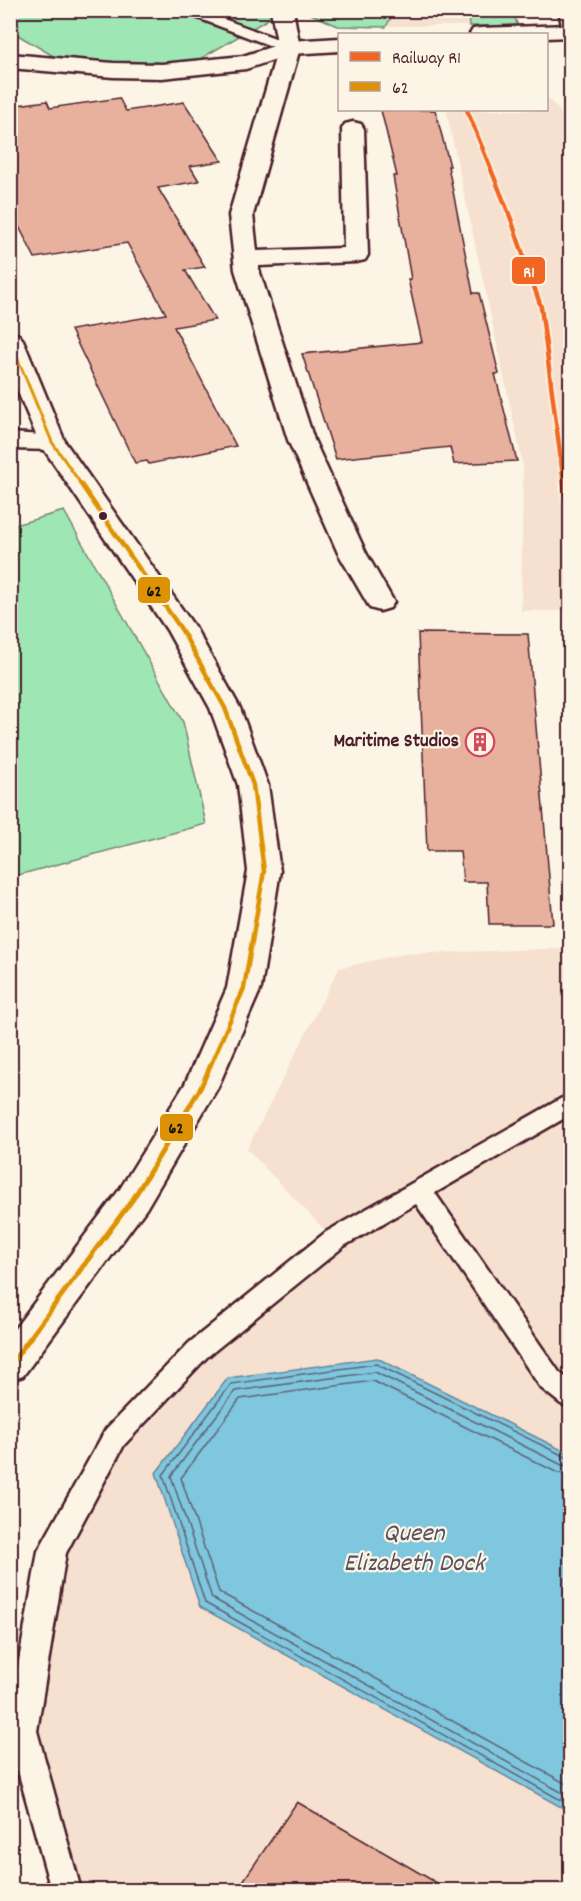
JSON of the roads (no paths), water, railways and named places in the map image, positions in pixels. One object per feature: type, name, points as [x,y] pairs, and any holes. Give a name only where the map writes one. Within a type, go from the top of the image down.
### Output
[{"type":"street","points":[[282,10],[289,48],[241,215],[247,270],[301,440],[352,554],[380,602]]},
{"type":"street","points":[[490,33],[569,24]]},
{"type":"street","points":[[10,61],[113,70],[162,71],[246,62],[289,48],[338,44]]},
{"type":"street","points":[[246,259],[356,255],[353,129]]},
{"type":"street","points":[[10,340],[52,442],[182,629],[225,708],[253,785],[264,871],[244,988],[201,1087],[133,1199],[10,1365]]},
{"type":"street","points":[[10,441],[52,442]]},
{"type":"lane","points":[[184,10],[289,48]]},
{"type":"lane","points":[[66,1890],[16,1734],[52,1551],[115,1437],[198,1350],[335,1239],[570,1104]]},
{"type":"lane","points":[[419,1190],[550,1380],[570,1396]]},
{"type":"water","name":"Queen Elizabeth Dock","points":[[377,1358],[570,1454],[570,1812],[200,1607],[156,1473],[228,1378]]},
{"type":"rail line","name":"R1","points":[[467,111],[511,219],[541,307],[570,529]]},
{"type":"place","name":"Maritime Studios","points":[[480,742]]}]
